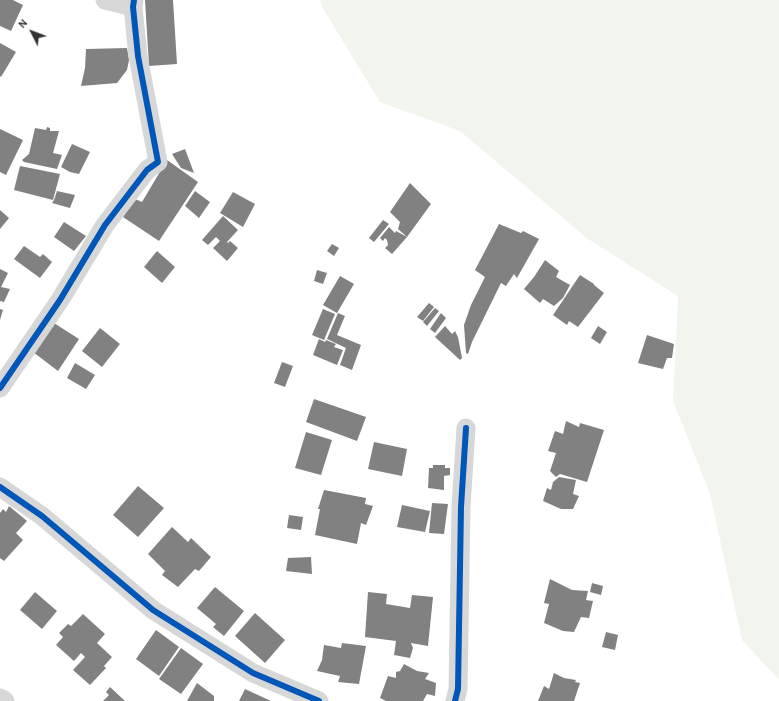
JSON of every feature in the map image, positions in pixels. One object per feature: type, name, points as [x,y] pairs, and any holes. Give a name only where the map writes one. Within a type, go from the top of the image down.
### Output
[{"type":"street","points":[[0,388],[60,300],[105,225],[147,170],[158,162],[138,56],[134,3],[105,0]]},
{"type":"street","points":[[455,701],[458,689],[461,507],[466,428]]},
{"type":"street","points":[[0,487],[42,516],[153,610],[253,673],[319,701]]},
{"type":"street","points":[[0,698],[5,701]]},
{"type":"shaded area","points":[[320,0],[779,0],[779,680],[742,640],[710,494],[673,401],[678,296],[588,239],[460,131],[380,102],[322,7]]},
{"type":"building","points":[[0,0],[13,0],[23,5],[11,31],[0,26]]},
{"type":"building","points":[[145,0],[173,0],[177,64],[149,66]]},
{"type":"building","points":[[0,43],[16,52],[1,77],[0,76]]},
{"type":"building","points":[[127,48],[129,60],[127,70],[117,83],[81,86],[85,68],[86,49]]},
{"type":"building","points":[[47,127],[50,128],[50,131],[59,131],[53,153],[62,155],[57,169],[24,162],[22,160],[29,154],[35,128],[46,130]]},
{"type":"building","points":[[0,129],[23,140],[6,175],[0,172]]},
{"type":"building","points":[[72,144],[90,152],[79,174],[70,172],[61,167]]},
{"type":"building","points":[[185,149],[194,173],[181,168],[172,154]]},
{"type":"building","points":[[167,160],[198,182],[159,241],[123,217],[135,199],[142,202]]},
{"type":"building","points":[[20,166],[60,174],[53,200],[14,190]]},
{"type":"building","points":[[410,183],[431,204],[407,237],[398,229],[400,222],[390,212]]},
{"type":"building","points":[[57,191],[75,195],[70,208],[52,203]]},
{"type":"building","points":[[195,191],[210,202],[199,218],[185,206]]},
{"type":"building","points":[[233,192],[255,204],[243,227],[220,213]]},
{"type":"building","points":[[0,210],[9,218],[0,229]]},
{"type":"building","points":[[223,216],[238,230],[227,242],[228,243],[230,241],[238,248],[227,261],[213,248],[220,241],[216,237],[208,245],[202,240]]},
{"type":"building","points":[[383,220],[389,224],[374,242],[369,238]]},
{"type":"building","points":[[64,222],[86,236],[74,251],[54,237]]},
{"type":"building","points":[[499,224],[521,233],[523,231],[539,239],[517,278],[514,274],[506,286],[501,283],[472,342],[468,354],[466,353],[464,325],[471,305],[485,277],[475,270]]},
{"type":"building","points":[[389,227],[395,233],[396,231],[407,237],[392,254],[385,248],[388,245],[387,240],[385,238],[383,241],[380,238]]},
{"type":"building","points":[[332,244],[339,248],[334,256],[327,251]]},
{"type":"building","points":[[24,246],[40,257],[43,254],[52,262],[40,278],[14,259]]},
{"type":"building","points":[[157,251],[175,267],[162,283],[144,267]]},
{"type":"building","points":[[545,260],[559,271],[556,277],[570,285],[563,298],[554,306],[543,299],[540,303],[524,289]]},
{"type":"building","points":[[0,269],[8,273],[1,287],[10,289],[4,302],[0,301]]},
{"type":"building","points":[[317,270],[327,273],[323,284],[314,281]]},
{"type":"building","points":[[580,275],[604,293],[578,327],[569,321],[567,325],[553,315]]},
{"type":"building","points":[[340,276],[354,284],[337,313],[323,305]]},
{"type":"building","points":[[429,303],[434,307],[423,321],[417,317]]},
{"type":"building","points":[[435,308],[439,311],[427,326],[423,322]]},
{"type":"building","points":[[0,309],[3,310],[0,320]]},
{"type":"building","points":[[323,309],[335,314],[324,340],[312,335]]},
{"type":"building","points":[[338,313],[345,316],[337,335],[361,345],[352,370],[340,365],[346,348],[327,339]]},
{"type":"building","points":[[441,313],[446,318],[435,333],[430,329]]},
{"type":"building","points":[[54,323],[79,339],[58,371],[33,352]]},
{"type":"building","points":[[445,326],[452,334],[455,331],[458,337],[462,358],[460,360],[435,337]]},
{"type":"building","points":[[598,326],[607,332],[600,344],[591,338]]},
{"type":"building","points":[[100,328],[120,344],[102,367],[82,351]]},
{"type":"building","points":[[647,335],[674,344],[672,358],[667,358],[663,369],[638,363]]},
{"type":"building","points":[[319,339],[336,344],[334,347],[343,350],[337,365],[313,355]]},
{"type":"building","points":[[282,362],[293,366],[285,387],[274,383]]},
{"type":"building","points":[[75,363],[95,375],[86,389],[67,378]]},
{"type":"building","points":[[314,399],[366,417],[357,441],[306,422]]},
{"type":"building","points":[[566,421],[579,427],[580,423],[604,430],[587,482],[560,474],[556,477],[550,471],[556,453],[548,451],[555,431],[563,434]]},
{"type":"building","points":[[306,432],[332,440],[321,475],[295,468]]},
{"type":"building","points":[[374,442],[407,449],[402,476],[368,469]]},
{"type":"building","points":[[433,465],[445,465],[445,468],[450,468],[450,475],[444,476],[444,490],[428,488],[429,468],[433,468]]},
{"type":"building","points":[[559,477],[576,480],[573,494],[579,496],[573,509],[561,509],[543,501],[547,488],[551,490],[553,482]]},
{"type":"building","points":[[138,486],[164,508],[138,537],[113,515]]},
{"type":"building","points":[[324,490],[366,498],[365,504],[373,506],[366,525],[361,523],[357,544],[315,535],[320,509],[318,509]]},
{"type":"building","points":[[432,503],[448,504],[444,534],[429,533]]},
{"type":"building","points":[[402,505],[430,511],[425,532],[397,527]]},
{"type":"building","points":[[9,506],[27,521],[16,533],[23,540],[4,561],[0,558],[0,513],[3,509],[6,512]]},
{"type":"building","points":[[289,515],[303,517],[301,530],[287,528]]},
{"type":"building","points":[[172,527],[188,542],[191,538],[211,557],[199,571],[195,569],[178,587],[162,575],[165,571],[148,554]]},
{"type":"building","points":[[311,557],[312,574],[286,571],[288,558]]},
{"type":"building","points":[[550,579],[572,590],[588,591],[586,600],[593,601],[589,618],[581,617],[574,632],[563,631],[544,623],[549,604],[544,603]]},
{"type":"building","points":[[592,583],[603,586],[601,595],[590,592]]},
{"type":"building","points":[[215,587],[244,611],[224,636],[213,627],[216,624],[197,608]]},
{"type":"building","points":[[35,592],[57,611],[42,629],[20,610]]},
{"type":"building","points":[[368,592],[387,594],[386,604],[410,608],[412,595],[433,597],[428,646],[411,643],[413,648],[410,658],[394,655],[396,641],[365,637]]},
{"type":"building","points":[[255,613],[285,640],[265,663],[235,636]]},
{"type":"building","points":[[83,614],[105,634],[97,643],[112,657],[104,666],[106,668],[90,685],[73,670],[85,657],[81,653],[74,661],[56,645],[63,637],[59,633],[68,624],[71,626]]},
{"type":"building","points":[[156,630],[179,647],[159,676],[136,659]]},
{"type":"building","points":[[606,632],[618,635],[615,650],[602,647]]},
{"type":"building","points":[[342,643],[366,646],[359,684],[338,682],[340,676],[317,671],[322,660],[324,645],[341,648]]},
{"type":"building","points":[[181,648],[203,664],[181,694],[159,679]]},
{"type":"building","points":[[404,664],[417,671],[429,673],[425,679],[436,683],[435,696],[427,694],[423,701],[386,701],[380,698],[388,676],[396,678],[396,672],[400,671]]},
{"type":"building","points":[[554,673],[564,678],[576,680],[575,682],[580,683],[574,701],[538,701],[544,686],[549,689]]},
{"type":"building","points":[[197,683],[214,696],[214,701],[187,701]]},
{"type":"building","points":[[110,687],[125,701],[103,701],[109,695],[106,692]]},
{"type":"building","points":[[245,689],[271,701],[239,701]]},
{"type":"cycle path","points":[[0,388],[60,300],[105,225],[147,170],[158,162],[138,56],[133,7],[134,0]]},
{"type":"cycle path","points":[[455,701],[458,689],[461,507],[466,428]]},
{"type":"cycle path","points":[[0,487],[42,516],[153,610],[253,673],[319,701]]}]
